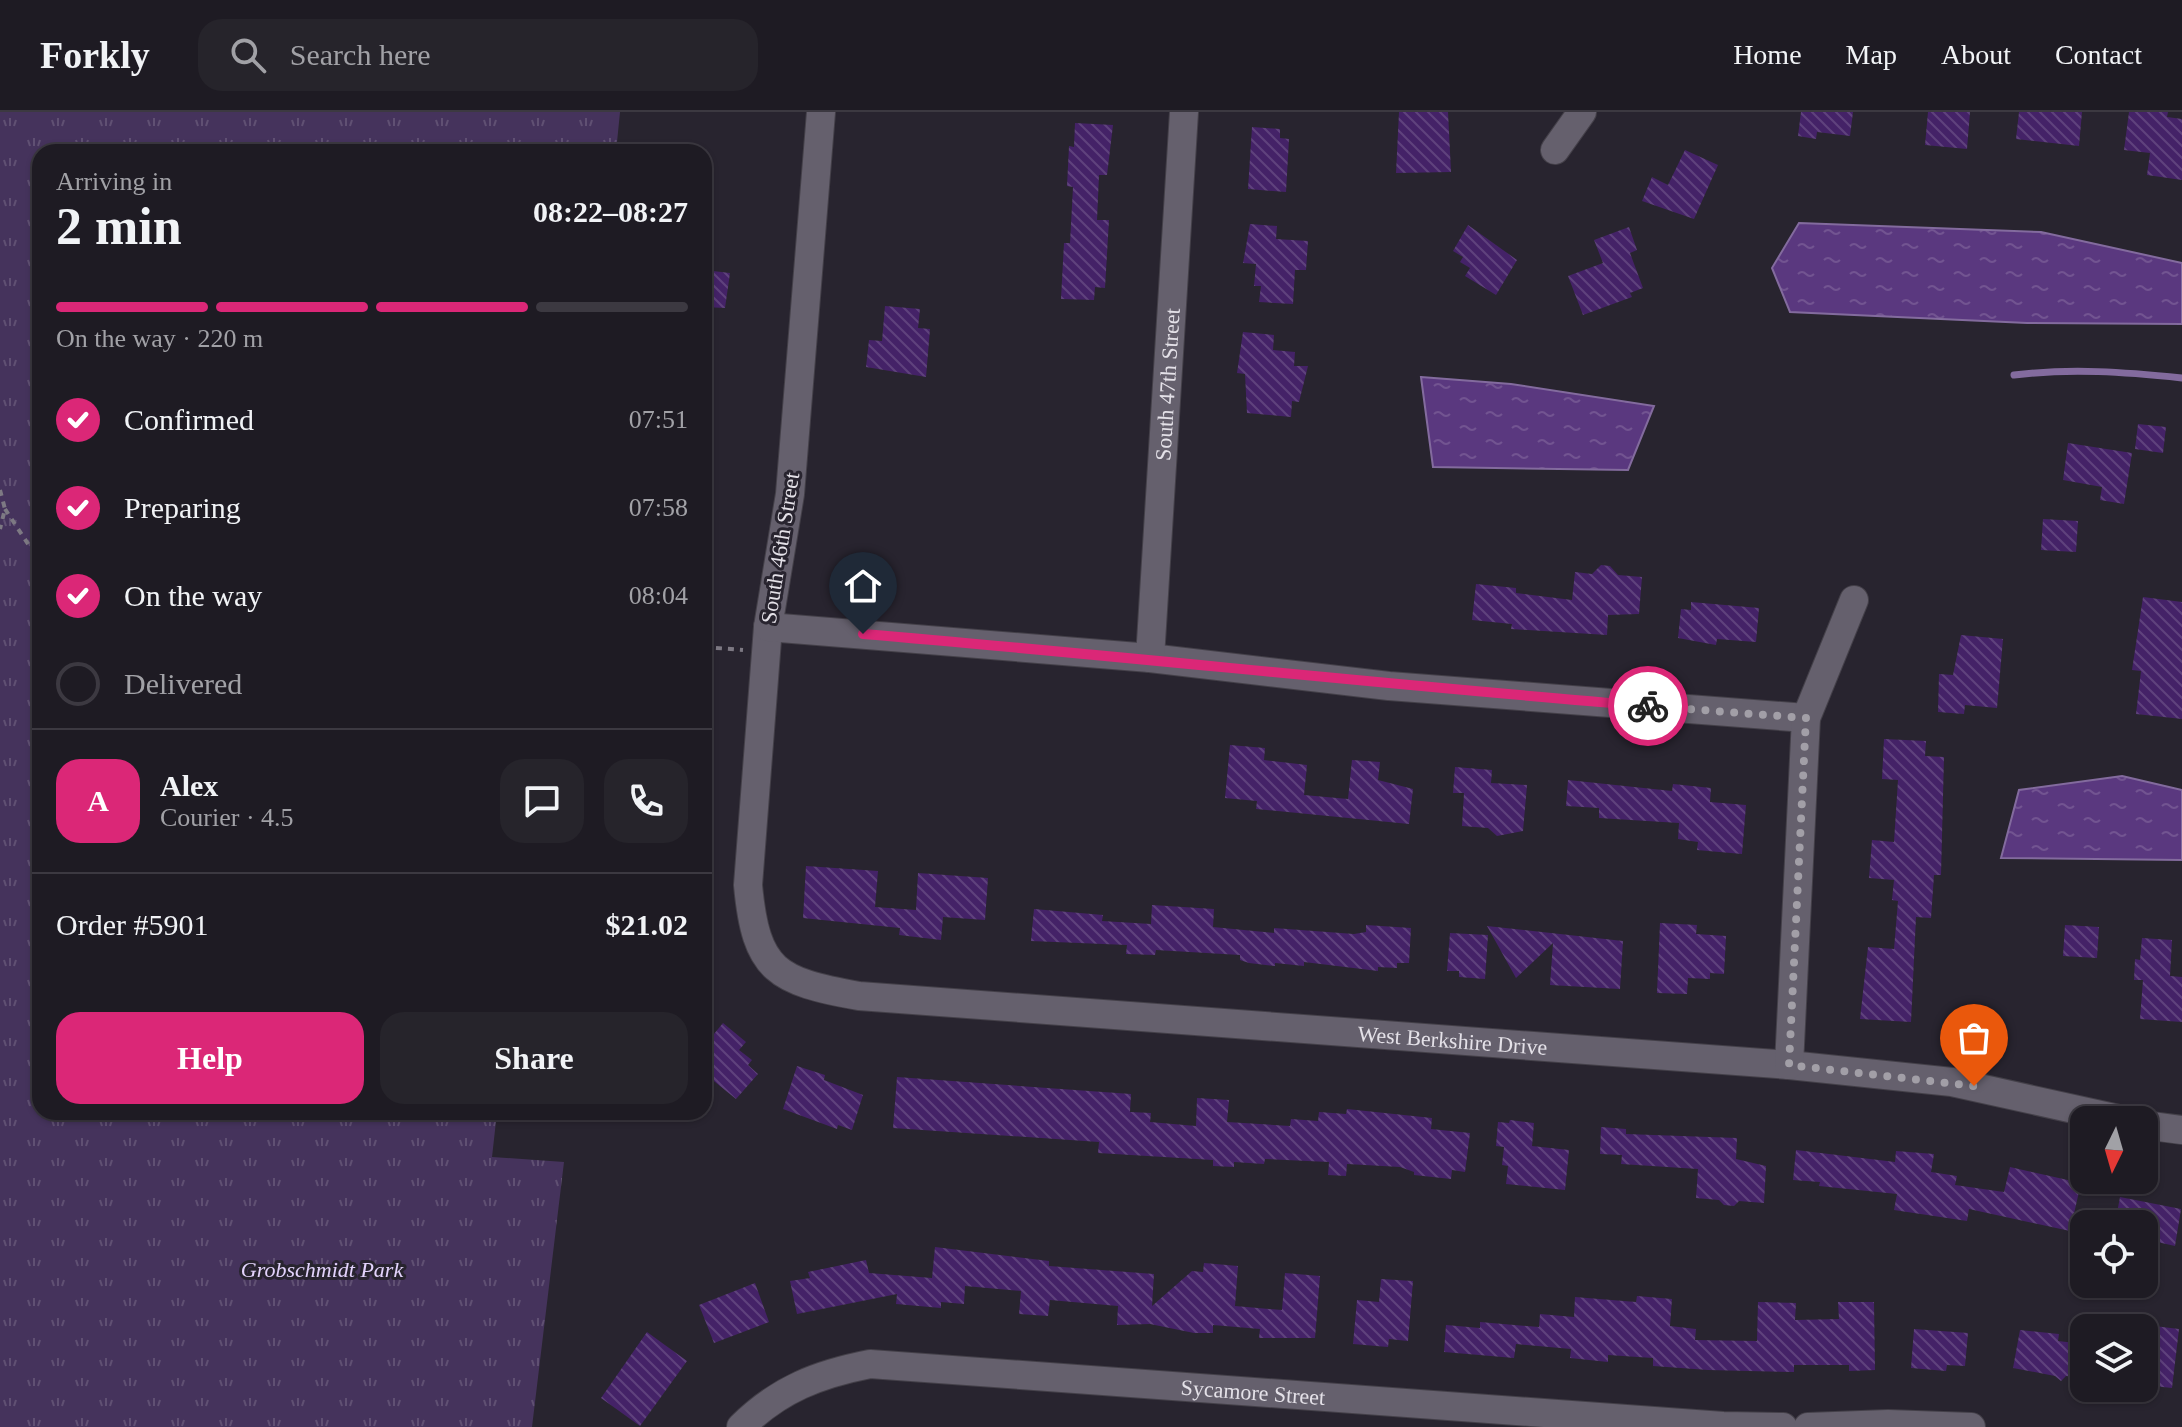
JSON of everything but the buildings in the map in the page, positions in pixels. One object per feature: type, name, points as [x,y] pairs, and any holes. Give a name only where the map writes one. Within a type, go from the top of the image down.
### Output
[{"type":"street","name":"South 46th Street","points":[[782,976],[752,927],[748,885],[766,639],[790,494],[821,112]]},
{"type":"street","name":"South 47th Street","points":[[1150,658],[1184,112]]},
{"type":"street","points":[[1555,150],[1582,112]]},
{"type":"street","points":[[1789,1065],[1806,718],[1854,600]]},
{"type":"street","points":[[766,639],[1150,658],[1389,686],[1806,718]]},
{"type":"street","name":"West Berkshire Drive","points":[[782,976],[813,988],[859,996],[1789,1065],[1952,1082],[2070,1108]]},
{"type":"street","points":[[2158,1127],[2182,1130]]},
{"type":"street","name":"Sycamore Street","points":[[741,1427],[783,1391],[829,1372],[870,1364],[1634,1423],[1783,1427]]},
{"type":"street","points":[[1808,1427],[1888,1424],[1971,1427]]},
{"type":"path","points":[[0,490],[5,509],[32,550]]},
{"type":"path","points":[[0,529],[5,509]]},
{"type":"path","points":[[712,646],[766,639]]},
{"type":"green space","name":"Grobschmidt Park","points":[[0,112],[620,112],[617,144],[32,144],[32,1120],[496,1120],[492,1157],[564,1162],[532,1427],[0,1427]]},
{"type":"water","points":[[1799,223],[2041,232],[2182,263],[2182,324],[2027,323],[1790,312],[1772,268]]},
{"type":"water","points":[[1421,377],[1511,384],[1654,406],[1628,470],[1433,467]]},
{"type":"water","points":[[2122,776],[2182,790],[2182,860],[2001,858],[2019,790]]},
{"type":"waterway","points":[[2014,375],[2098,372],[2182,378]]},
{"type":"way so far","points":[[1648,706],[1806,718],[1789,1065],[1974,1086]]},
{"type":"route","points":[[863,634],[1150,658],[1389,686],[1648,706]]}]
